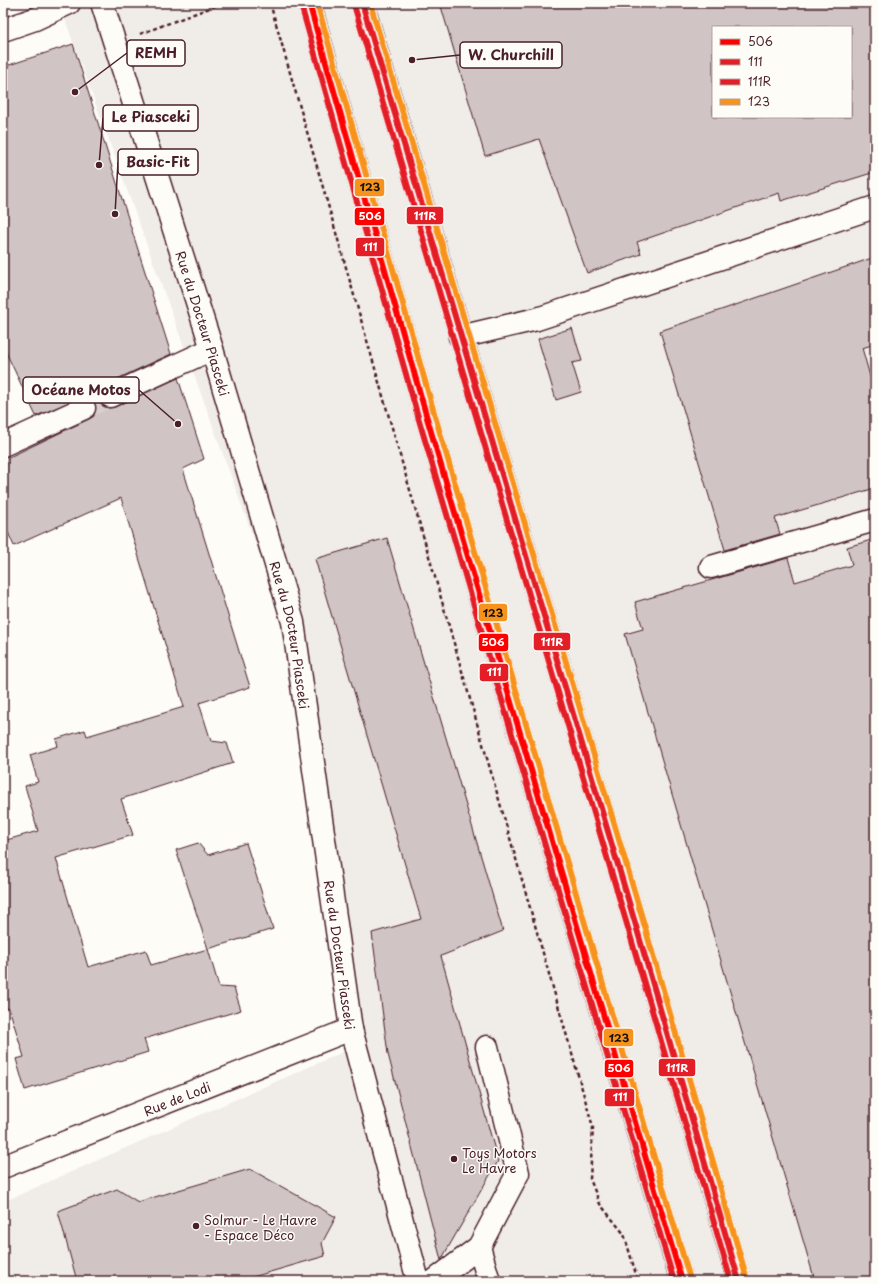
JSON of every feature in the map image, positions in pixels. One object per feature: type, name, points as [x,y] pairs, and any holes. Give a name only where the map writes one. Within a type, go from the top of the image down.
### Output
[{"type":"main road","points":[[3,30],[33,11],[69,3]]},
{"type":"main road","name":"Rue du Docteur Piasceki","points":[[102,3],[212,349],[292,622],[351,1028],[418,1281]]},
{"type":"main road","points":[[309,3],[427,418],[682,1281]]},
{"type":"main road","points":[[362,3],[636,926],[739,1281]]},
{"type":"main road","points":[[460,337],[537,319],[875,207]]},
{"type":"main road","points":[[110,396],[212,349]]},
{"type":"main road","points":[[3,445],[84,408]]},
{"type":"main road","points":[[711,567],[875,520]]},
{"type":"main road","name":"Rue de Lodi","points":[[3,1167],[351,1028]]},
{"type":"main road","points":[[434,1281],[479,1247],[518,1173],[487,1047]]},
{"type":"main road","points":[[479,1247],[489,1281]]},
{"type":"path","points":[[115,43],[223,3]]},
{"type":"path","points":[[270,3],[593,1127],[590,1179],[600,1204],[624,1234],[638,1281]]},
{"type":"shaded area","points":[[59,3],[875,3],[875,1281],[3,1281],[3,1202],[343,1052],[287,630]]},
{"type":"building","points":[[440,3],[875,3],[875,172],[781,201],[779,193],[637,242],[641,254],[587,273],[539,139],[485,156]]},
{"type":"building","points":[[73,44],[171,354],[104,385],[98,394],[99,401],[103,406],[108,408],[115,407],[178,378],[204,459],[183,469],[250,687],[199,703],[211,741],[227,743],[233,763],[121,799],[133,835],[56,858],[88,967],[146,950],[151,965],[208,949],[219,987],[234,988],[241,1010],[144,1039],[148,1052],[25,1090],[16,1059],[24,1057],[9,1008],[3,1010],[3,841],[38,831],[25,786],[38,782],[30,755],[58,746],[56,739],[85,730],[87,736],[184,707],[121,498],[14,546],[3,521],[3,460],[89,419],[94,416],[96,410],[95,403],[92,398],[85,396],[36,416],[3,346],[3,67]]},
{"type":"building","points":[[875,257],[875,344],[862,348],[875,394],[875,488],[775,518],[780,534],[725,550],[660,331]]},
{"type":"building","points":[[572,328],[582,361],[572,363],[581,392],[556,400],[538,339]]},
{"type":"building","points":[[387,538],[503,931],[441,956],[498,1161],[441,1260],[388,1054],[372,933],[421,919],[315,559]]},
{"type":"building","points":[[875,539],[875,1281],[815,1281],[625,634],[643,629],[635,602],[788,558],[795,582],[852,565],[847,547]]},
{"type":"building","points":[[198,843],[208,855],[246,843],[273,929],[208,949],[176,850]]},
{"type":"building","name":"Solmur - Le Havre - Espace Déco","points":[[250,1169],[336,1217],[322,1243],[325,1256],[239,1281],[77,1281],[58,1211],[117,1189],[138,1202]]},
{"type":"tunnel","points":[[84,408],[110,396]]},
{"type":"transit line","name":"506","points":[[309,3],[427,418],[682,1281]]},
{"type":"transit line","name":"123","points":[[317,3],[435,416],[690,1279]]},
{"type":"transit line","name":"111R","points":[[362,3],[636,926],[739,1281]]},
{"type":"transit line","name":"123","points":[[370,3],[644,924],[747,1279]]},
{"type":"transit line","name":"111","points":[[301,5],[419,420],[674,1281]]},
{"type":"transit line","name":"111","points":[[354,5],[628,928],[731,1281]]},
{"type":"place","name":"W. Churchill","points":[[412,60]]},
{"type":"place","name":"REMH","points":[[75,92]]},
{"type":"place","name":"Le Piasceki","points":[[99,165]]},
{"type":"place","name":"Basic-Fit","points":[[115,214]]},
{"type":"place","name":"Océane Motos","points":[[178,424]]},
{"type":"place","name":"Toys Motors Le Havre","points":[[454,1159]]},
{"type":"place","name":"Solmur - Le Havre - Espace Déco","points":[[196,1226]]}]
